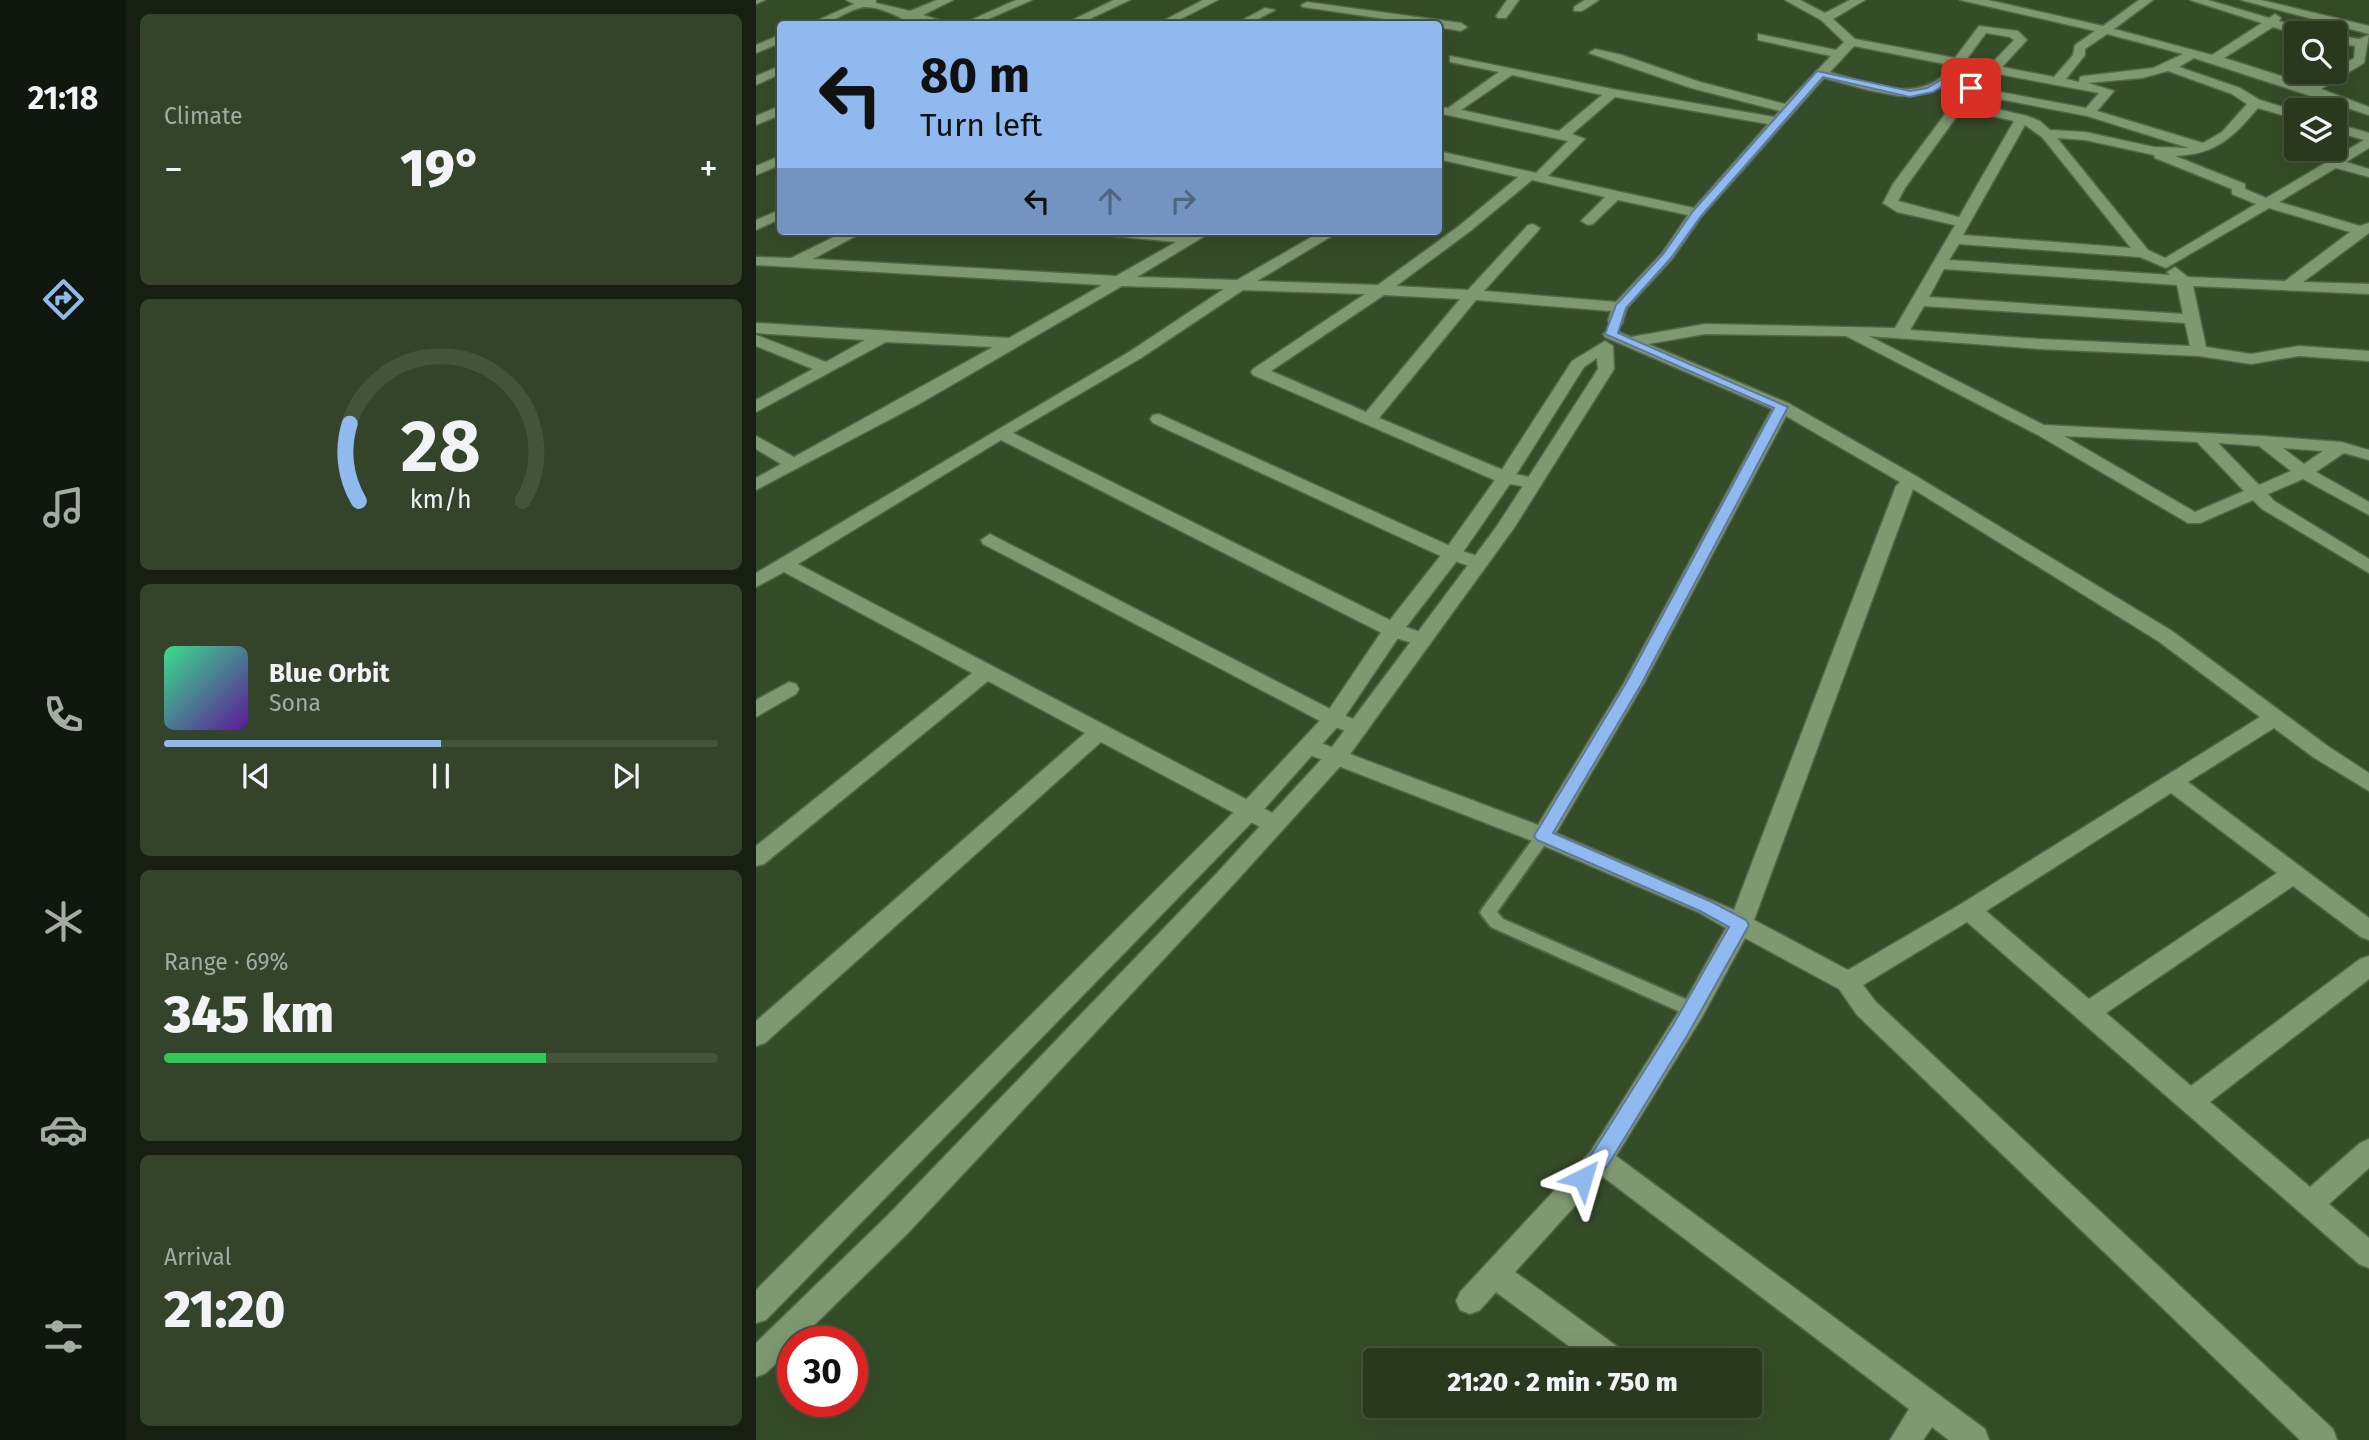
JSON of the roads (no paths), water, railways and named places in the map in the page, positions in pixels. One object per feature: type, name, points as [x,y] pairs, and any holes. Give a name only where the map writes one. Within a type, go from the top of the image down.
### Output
[{"type":"street","points":[[852,0],[869,2],[932,21]]},
{"type":"street","points":[[896,21],[947,0]]},
{"type":"street","points":[[975,21],[1026,0]]},
{"type":"street","points":[[1077,21],[1124,0]]},
{"type":"street","points":[[1169,21],[1212,0]]},
{"type":"street","points":[[1502,16],[1513,0]]},
{"type":"street","points":[[1577,9],[1594,0]]},
{"type":"street","points":[[1791,0],[1825,18],[1852,42],[2108,91],[2090,113]]},
{"type":"street","points":[[1825,18],[1859,0]]},
{"type":"street","points":[[1966,0],[2104,30],[2193,53],[2313,89],[2369,111]]},
{"type":"street","points":[[2057,82],[2079,55],[2079,48],[2147,0]]},
{"type":"street","points":[[2196,0],[2284,27]]},
{"type":"street","points":[[2247,0],[2369,30]]},
{"type":"street","points":[[822,21],[869,2]]},
{"type":"street","points":[[1307,5],[1418,21]]},
{"type":"street","points":[[2213,60],[2271,23],[2281,8]]},
{"type":"street","points":[[1247,21],[1269,10]]},
{"type":"street","points":[[1374,21],[1382,16]]},
{"type":"street","points":[[1442,24],[1461,27]]},
{"type":"street","points":[[1821,74],[1910,94],[1930,90],[1944,81],[1983,29],[2014,34],[2021,40],[1992,70]]},
{"type":"street","points":[[1762,37],[1841,55]]},
{"type":"street","points":[[756,49],[777,40]]},
{"type":"street","points":[[2313,89],[2360,60],[2365,41],[2347,40]]},
{"type":"street","points":[[756,1363],[898,1224],[1337,756],[1505,528],[1605,369],[1608,340],[1620,307],[1667,256],[1697,214],[1788,109],[1852,42]]},
{"type":"street","points":[[1595,53],[1618,56],[1690,84],[1788,109]]},
{"type":"street","points":[[2057,82],[2125,76],[2168,67],[2180,64],[2193,53]]},
{"type":"street","points":[[1454,59],[1612,93],[1777,122]]},
{"type":"street","points":[[2168,67],[2236,91],[2255,103],[2284,111]]},
{"type":"street","points":[[756,81],[777,72]]},
{"type":"street","points":[[1444,111],[1507,72]]},
{"type":"street","points":[[1944,81],[2090,113],[2201,147]]},
{"type":"street","points":[[1962,222],[1902,209],[1889,203],[1971,88]]},
{"type":"street","points":[[1561,136],[1612,93]]},
{"type":"street","points":[[2047,134],[2085,136],[2171,153],[2201,147],[2224,138],[2255,103]]},
{"type":"street","points":[[1959,104],[2035,124],[2047,134],[2143,253]]},
{"type":"street","points":[[756,121],[777,111]]},
{"type":"street","points":[[1444,111],[1578,139],[1487,213],[1382,290],[1259,372],[1505,478],[1533,483]]},
{"type":"street","points":[[1900,334],[2022,119]]},
{"type":"street","points":[[2347,132],[2369,140]]},
{"type":"street","points":[[2166,264],[2369,140]]},
{"type":"street","points":[[2145,149],[2240,187],[2237,191],[2267,203],[2365,229]]},
{"type":"street","points":[[1442,156],[1697,214]]},
{"type":"street","points":[[756,172],[777,162]]},
{"type":"street","points":[[2335,163],[2369,173]]},
{"type":"street","points":[[1588,221],[1615,195]]},
{"type":"street","points":[[756,226],[777,216]]},
{"type":"street","points":[[1368,420],[1471,296],[1533,228]]},
{"type":"street","points":[[2289,285],[2365,229]]},
{"type":"street","points":[[756,272],[787,262],[849,235]]},
{"type":"street","points":[[1146,235],[1190,239]]},
{"type":"street","points":[[756,485],[912,400],[1198,235]]},
{"type":"street","points":[[756,581],[1000,433],[1135,355],[1243,283],[1325,235]]},
{"type":"street","points":[[1953,239],[2143,253],[2166,264],[2184,281],[2199,351]]},
{"type":"street","points":[[756,261],[1117,281],[1243,283],[1382,290],[1543,299],[1620,307]]},
{"type":"street","points":[[1939,264],[2184,281],[2369,289]]},
{"type":"street","points":[[1918,301],[2192,319]]},
{"type":"street","points":[[756,328],[1009,343]]},
{"type":"street","points":[[756,1310],[1250,811],[1310,747],[1334,719],[1394,630],[1452,554],[1505,478],[1578,364],[1608,340],[1630,342],[1705,329],[1848,331],[2039,344],[2199,351],[2252,359],[2300,351],[2369,356]]},
{"type":"street","points":[[1848,331],[2041,430],[2194,519],[2304,472],[2341,447]]},
{"type":"street","points":[[756,407],[883,337]]},
{"type":"street","points":[[756,340],[826,368]]},
{"type":"street","points":[[1630,342],[1782,407],[1910,480],[2165,636],[2321,752],[2369,783]]},
{"type":"street","points":[[1543,836],[1634,683],[1782,407]]},
{"type":"street","points":[[1158,419],[1452,554],[1479,563]]},
{"type":"street","points":[[2041,430],[2263,441],[2341,447],[2369,455]]},
{"type":"street","points":[[1000,433],[1394,630],[1422,640]]},
{"type":"street","points":[[2202,437],[2268,505],[2369,566]]},
{"type":"street","points":[[756,440],[794,465]]},
{"type":"street","points":[[2263,441],[2304,472],[2369,510]]},
{"type":"street","points":[[1470,1301],[1600,1158],[1693,1010],[1740,925],[1905,486]]},
{"type":"street","points":[[990,540],[1128,609],[1334,719],[1358,728]]},
{"type":"street","points":[[783,564],[1274,824]]},
{"type":"street","points":[[756,858],[986,672]]},
{"type":"street","points":[[756,710],[789,689]]},
{"type":"street","points":[[1847,982],[1969,910],[2275,717]]},
{"type":"street","points":[[756,1036],[1099,732]]},
{"type":"street","points":[[1310,747],[1543,836],[1706,906],[1847,982],[1866,1008],[2322,1440]]},
{"type":"street","points":[[2171,781],[2369,931]]},
{"type":"street","points":[[2088,1012],[2293,874]]},
{"type":"street","points":[[1969,910],[2369,1255]]},
{"type":"street","points":[[2191,1101],[2369,966]]},
{"type":"street","points":[[2310,1203],[2369,1151]]},
{"type":"street","points":[[1600,1158],[1974,1440]]},
{"type":"street","points":[[1494,1274],[1596,1348]]},
{"type":"street","points":[[1905,1440],[1929,1406]]},
{"type":"lane","points":[[1543,836],[1488,913],[1497,923],[1693,1010]]}]
